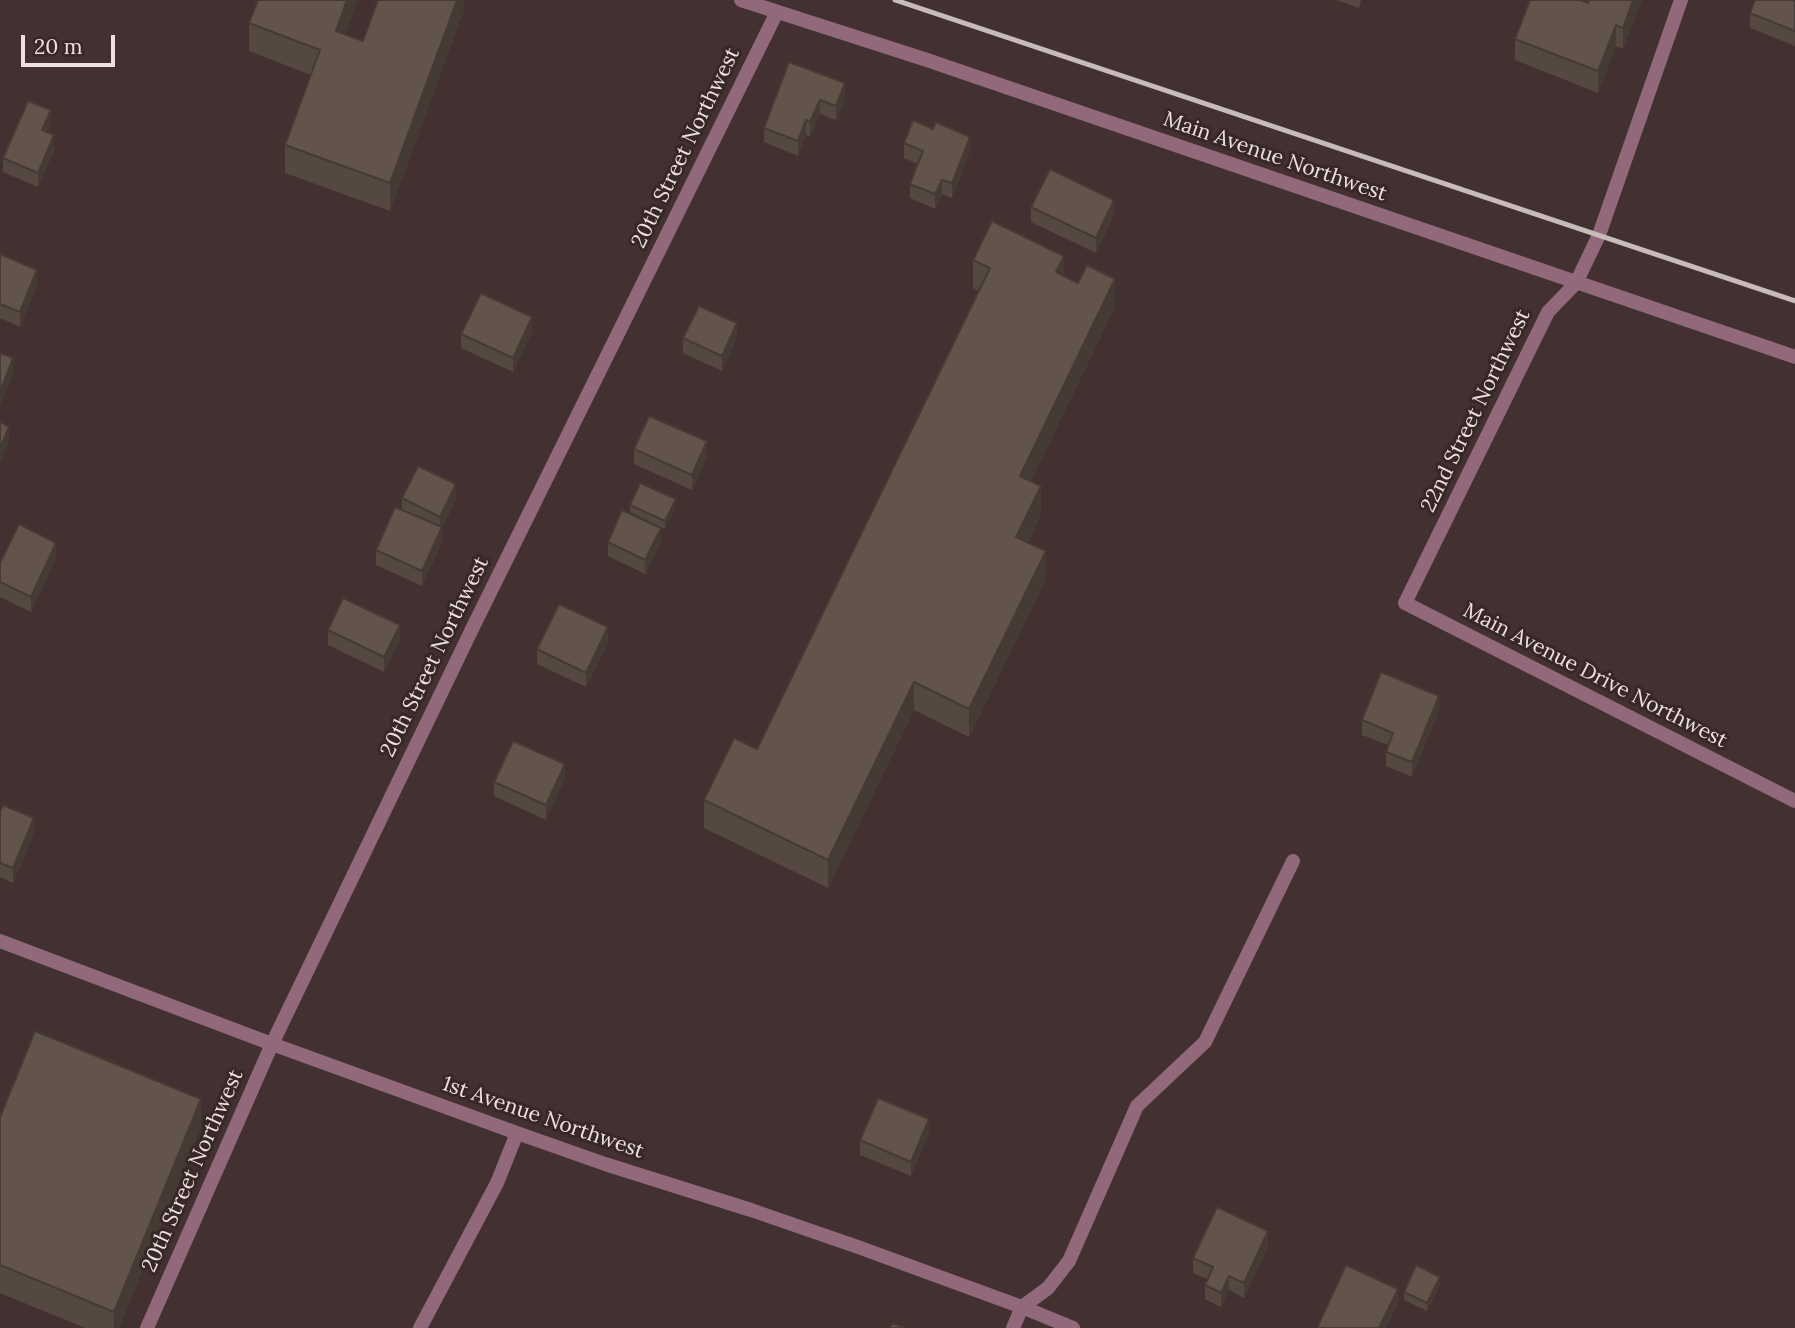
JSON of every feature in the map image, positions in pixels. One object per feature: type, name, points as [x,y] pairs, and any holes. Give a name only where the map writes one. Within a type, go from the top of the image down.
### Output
[{"type":"street","name":"Main Avenue Northwest","points":[[741,0],[927,60],[1795,357]]},
{"type":"street","name":"22nd Street Northwest","points":[[1420,574],[1548,312],[1576,283],[1599,235],[1681,0]]},
{"type":"street","name":"20th Street Northwest","points":[[147,1328],[272,1044],[479,615],[777,12]]},
{"type":"street","name":"Main Avenue Drive Northwest","points":[[1420,574],[1405,603],[1795,802]]},
{"type":"street","points":[[1013,1328],[1022,1307],[1048,1288],[1069,1261],[1137,1106],[1205,1042],[1293,861]]},
{"type":"street","name":"1st Avenue Northwest","points":[[0,941],[517,1133],[835,1239],[1073,1328]]},
{"type":"street","points":[[420,1328],[497,1183],[517,1133]]},
{"type":"building","points":[[258,0],[347,0],[336,31],[363,41],[378,0],[457,0],[390,183],[285,145],[320,50],[249,23]]},
{"type":"building","points":[[1530,0],[1580,0],[1588,3],[1589,0],[1633,0],[1623,28],[1616,25],[1598,71],[1515,39]]},
{"type":"building","points":[[1755,0],[1795,0],[1795,31],[1750,13]]},
{"type":"building","points":[[789,62],[845,83],[836,106],[820,100],[810,122],[806,120],[798,141],[764,128]]},
{"type":"building","points":[[28,101],[51,110],[42,130],[54,135],[38,173],[3,158]]},
{"type":"building","points":[[913,120],[933,129],[936,122],[970,137],[952,183],[942,180],[935,194],[910,184],[923,151],[904,143]]},
{"type":"building","points":[[1050,169],[1114,200],[1096,238],[1031,207]]},
{"type":"building","points":[[992,221],[1064,256],[1056,272],[1078,283],[1087,265],[1115,279],[1020,476],[1041,486],[1016,537],[1046,551],[969,709],[914,682],[828,860],[704,800],[734,738],[757,749],[990,268],[973,260]]},
{"type":"building","points":[[0,254],[37,270],[20,312],[0,304]]},
{"type":"building","points":[[481,293],[532,317],[513,358],[461,334]]},
{"type":"building","points":[[699,306],[737,323],[722,356],[683,338]]},
{"type":"building","points":[[0,353],[13,358],[0,392]]},
{"type":"building","points":[[649,416],[707,441],[692,475],[634,449]]},
{"type":"building","points":[[0,422],[9,427],[0,449]]},
{"type":"building","points":[[418,466],[456,484],[440,517],[402,498]]},
{"type":"building","points":[[640,483],[676,499],[665,521],[630,505]]},
{"type":"building","points":[[395,507],[442,527],[422,571],[376,550]]},
{"type":"building","points":[[622,510],[661,528],[645,560],[608,542]]},
{"type":"building","points":[[19,524],[56,543],[31,597],[0,582],[0,563]]},
{"type":"building","points":[[343,598],[400,625],[384,657],[328,630]]},
{"type":"building","points":[[559,604],[608,627],[586,673],[537,649]]},
{"type":"building","points":[[1381,672],[1439,696],[1412,762],[1386,752],[1393,733],[1362,720]]},
{"type":"building","points":[[513,741],[565,764],[546,805],[494,782]]},
{"type":"building","points":[[3,805],[34,818],[13,868],[0,863],[0,812]]},
{"type":"building","points":[[35,1031],[201,1099],[114,1312],[0,1265],[0,1117]]},
{"type":"building","points":[[878,1098],[929,1119],[911,1162],[860,1140]]},
{"type":"building","points":[[1217,1207],[1268,1231],[1244,1283],[1229,1276],[1221,1293],[1205,1285],[1213,1267],[1193,1258]]},
{"type":"building","points":[[1346,1265],[1398,1289],[1379,1328],[1317,1328]]},
{"type":"building","points":[[1416,1265],[1440,1277],[1427,1303],[1404,1292]]},
{"type":"building","points":[[892,1323],[905,1328],[890,1328]]},
{"type":"railway","points":[[895,0],[1795,301]]}]
